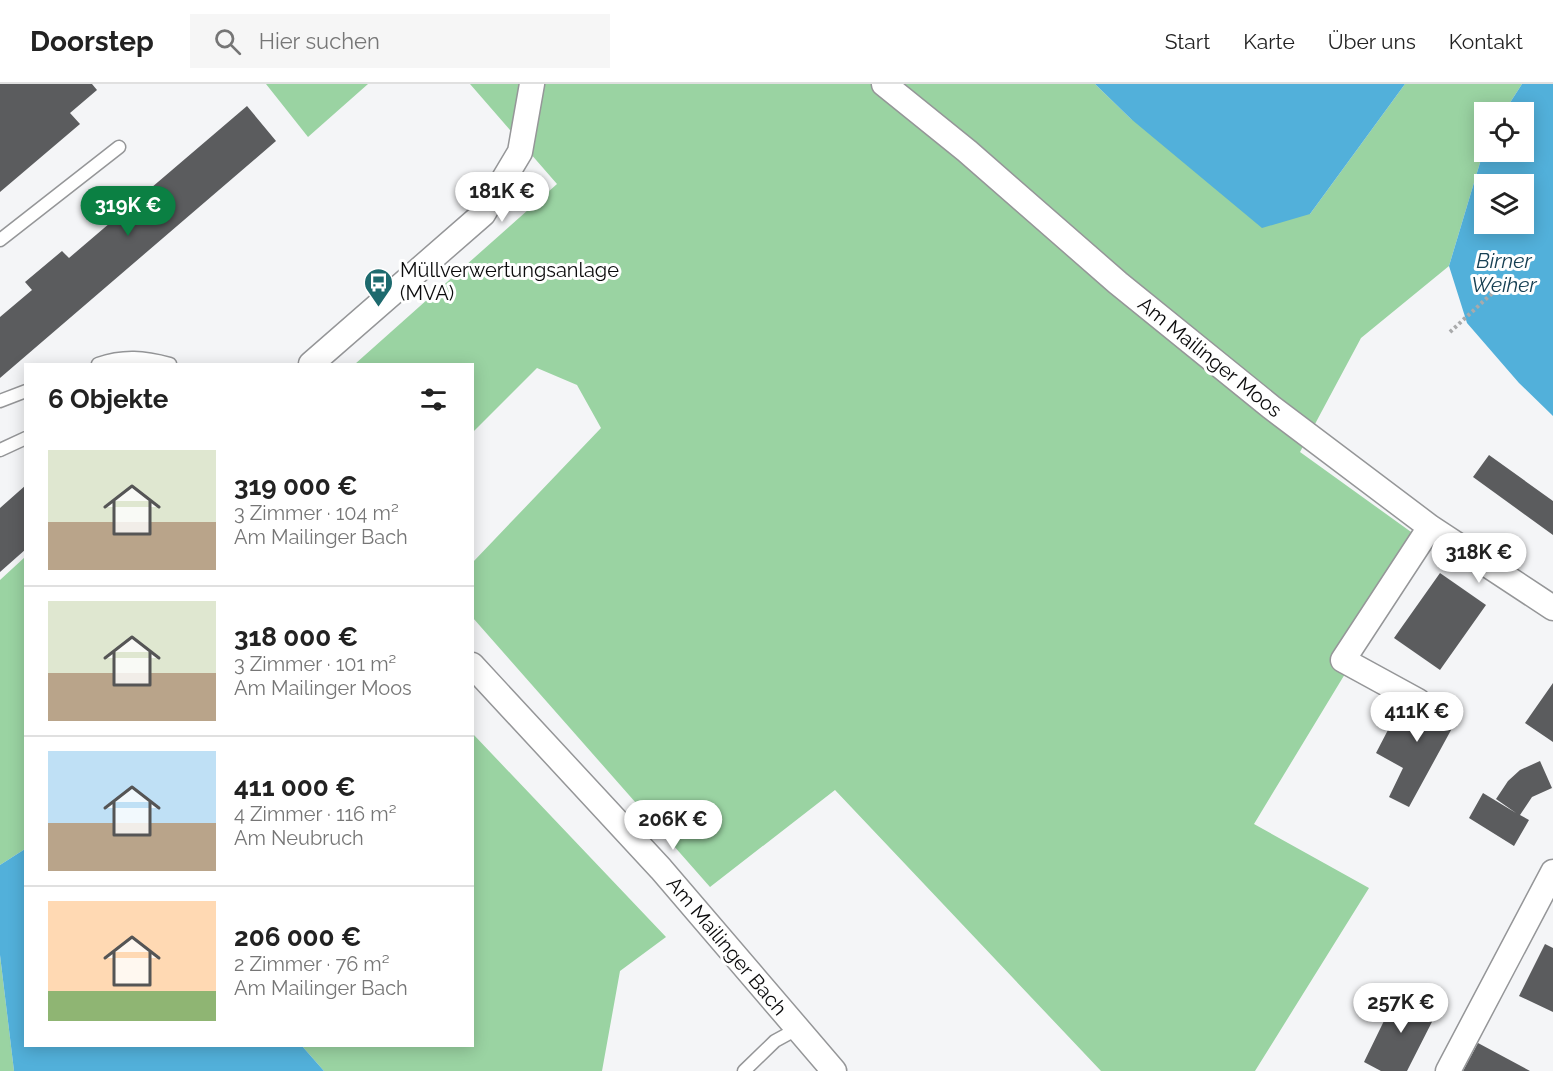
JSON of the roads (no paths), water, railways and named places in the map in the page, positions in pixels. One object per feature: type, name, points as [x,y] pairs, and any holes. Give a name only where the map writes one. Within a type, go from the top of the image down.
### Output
[{"type":"street","points":[[312,363],[483,214],[520,152],[532,84]]},
{"type":"street","name":"Am Mailinger Moos","points":[[884,84],[967,151],[1118,283],[1262,400],[1430,527],[1553,608]]},
{"type":"street","points":[[1418,701],[1343,660],[1430,527]]},
{"type":"street","name":"Am Mailinger Bach","points":[[474,667],[661,869],[834,1071]]},
{"type":"street","points":[[1448,1071],[1553,872]]},
{"type":"lane","points":[[0,240],[119,147]]},
{"type":"lane","points":[[101,363],[142,357],[166,363]]},
{"type":"lane","points":[[0,401],[24,393]]},
{"type":"lane","points":[[0,450],[24,439]]},
{"type":"lane","points":[[744,1071],[775,1041],[797,1029]]},
{"type":"water","points":[[1095,84],[1405,84],[1310,214],[1262,228],[1131,119]]},
{"type":"water","name":"Birner Weiher","points":[[1522,84],[1553,84],[1553,416],[1519,383],[1467,323],[1449,266],[1474,183],[1474,234],[1534,234],[1534,174],[1477,174],[1480,162],[1534,162],[1534,102],[1510,102]]},
{"type":"water","points":[[24,850],[24,1047],[303,1047],[324,1071],[14,1071],[0,955],[0,865]]},
{"type":"place","name":"Müllverwertungsanlage (MVA)","points":[[379,308]]}]
